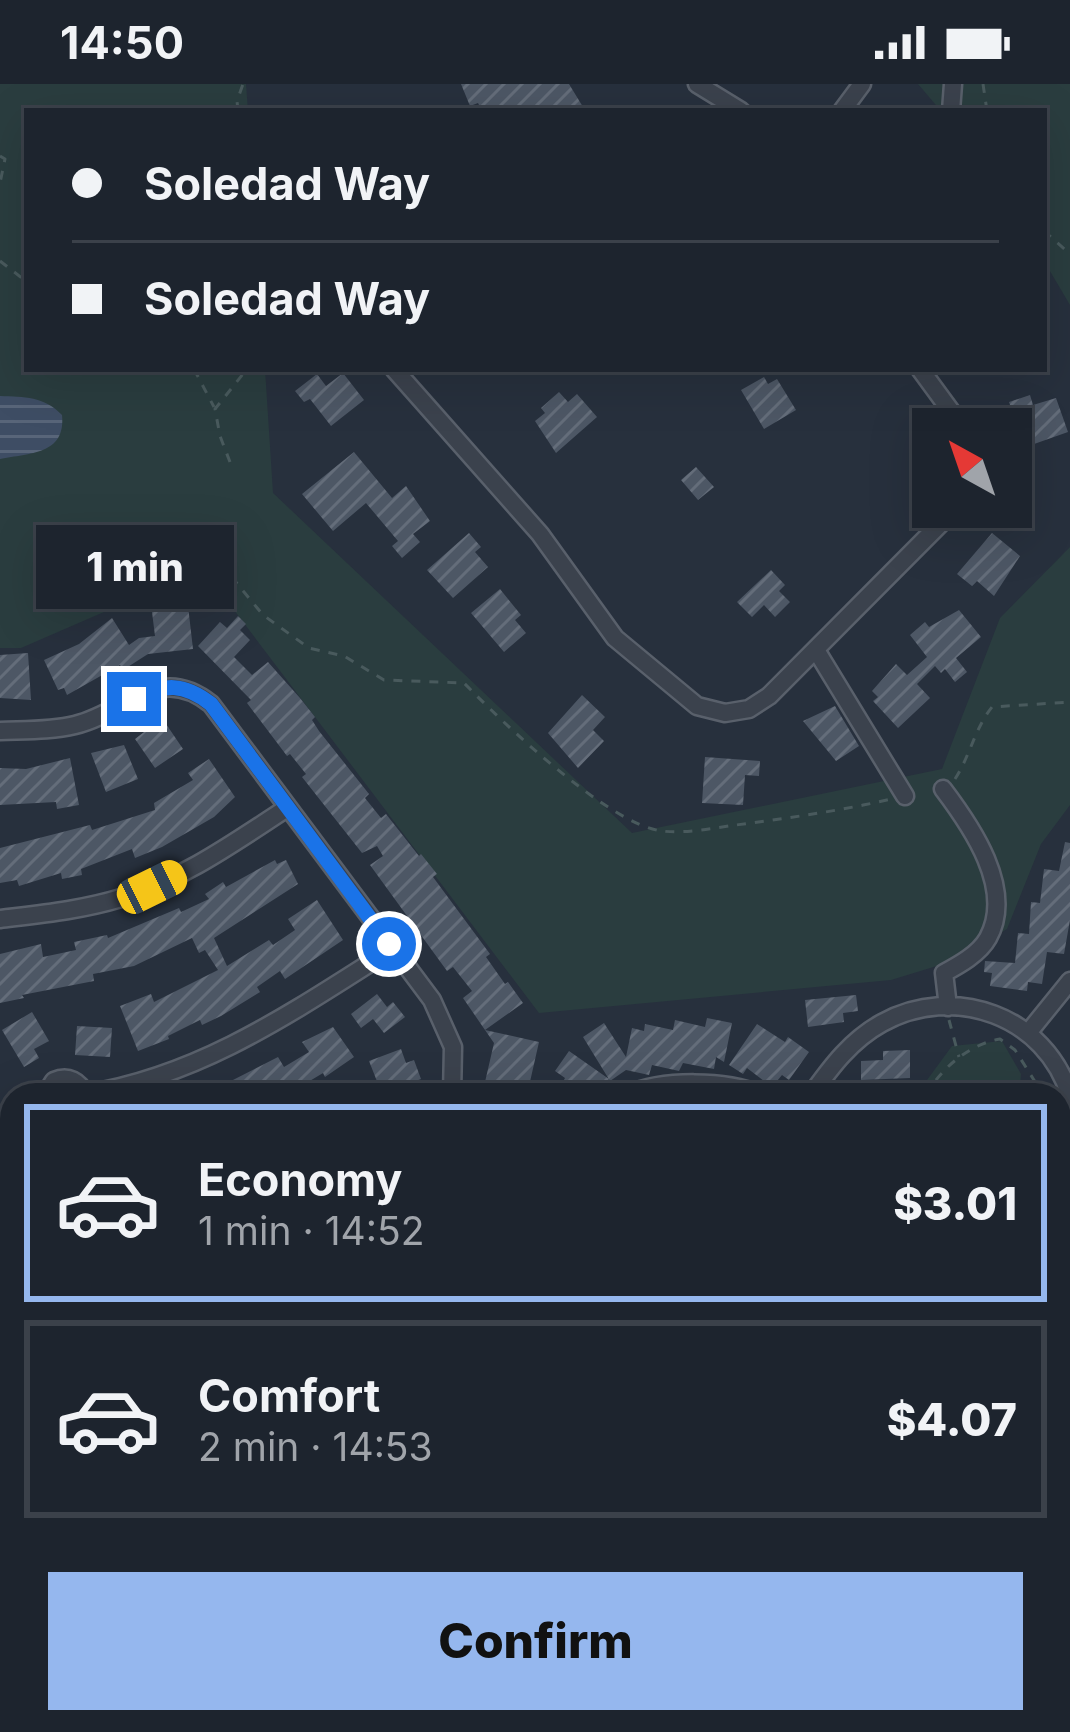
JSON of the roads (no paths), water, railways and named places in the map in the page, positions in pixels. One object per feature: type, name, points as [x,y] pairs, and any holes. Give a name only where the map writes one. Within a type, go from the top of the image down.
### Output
[{"type":"street","points":[[697,84],[733,108]]},
{"type":"street","points":[[397,372],[541,534],[615,638],[697,706],[724,713],[749,709],[769,696],[936,528]]},
{"type":"street","points":[[922,372],[949,408]]},
{"type":"street","points":[[816,650],[905,796]]},
{"type":"street","points":[[0,731],[72,726],[103,716],[157,686],[181,686],[211,704],[446,1024],[454,1060],[453,1083]]},
{"type":"street","points":[[943,788],[974,832],[993,880],[997,908],[988,939],[944,974],[948,1007]]},
{"type":"street","points":[[0,920],[87,907],[152,887],[214,855],[287,808]]},
{"type":"street","points":[[130,1083],[235,1046],[392,949]]},
{"type":"street","points":[[1028,1033],[1070,981]]},
{"type":"street","points":[[819,1083],[858,1039],[884,1022],[948,1007],[1002,1016],[1028,1033],[1057,1063],[1065,1083]]},
{"type":"water","points":[[0,396],[33,399],[55,409],[62,415],[58,438],[43,450],[0,459]]}]
